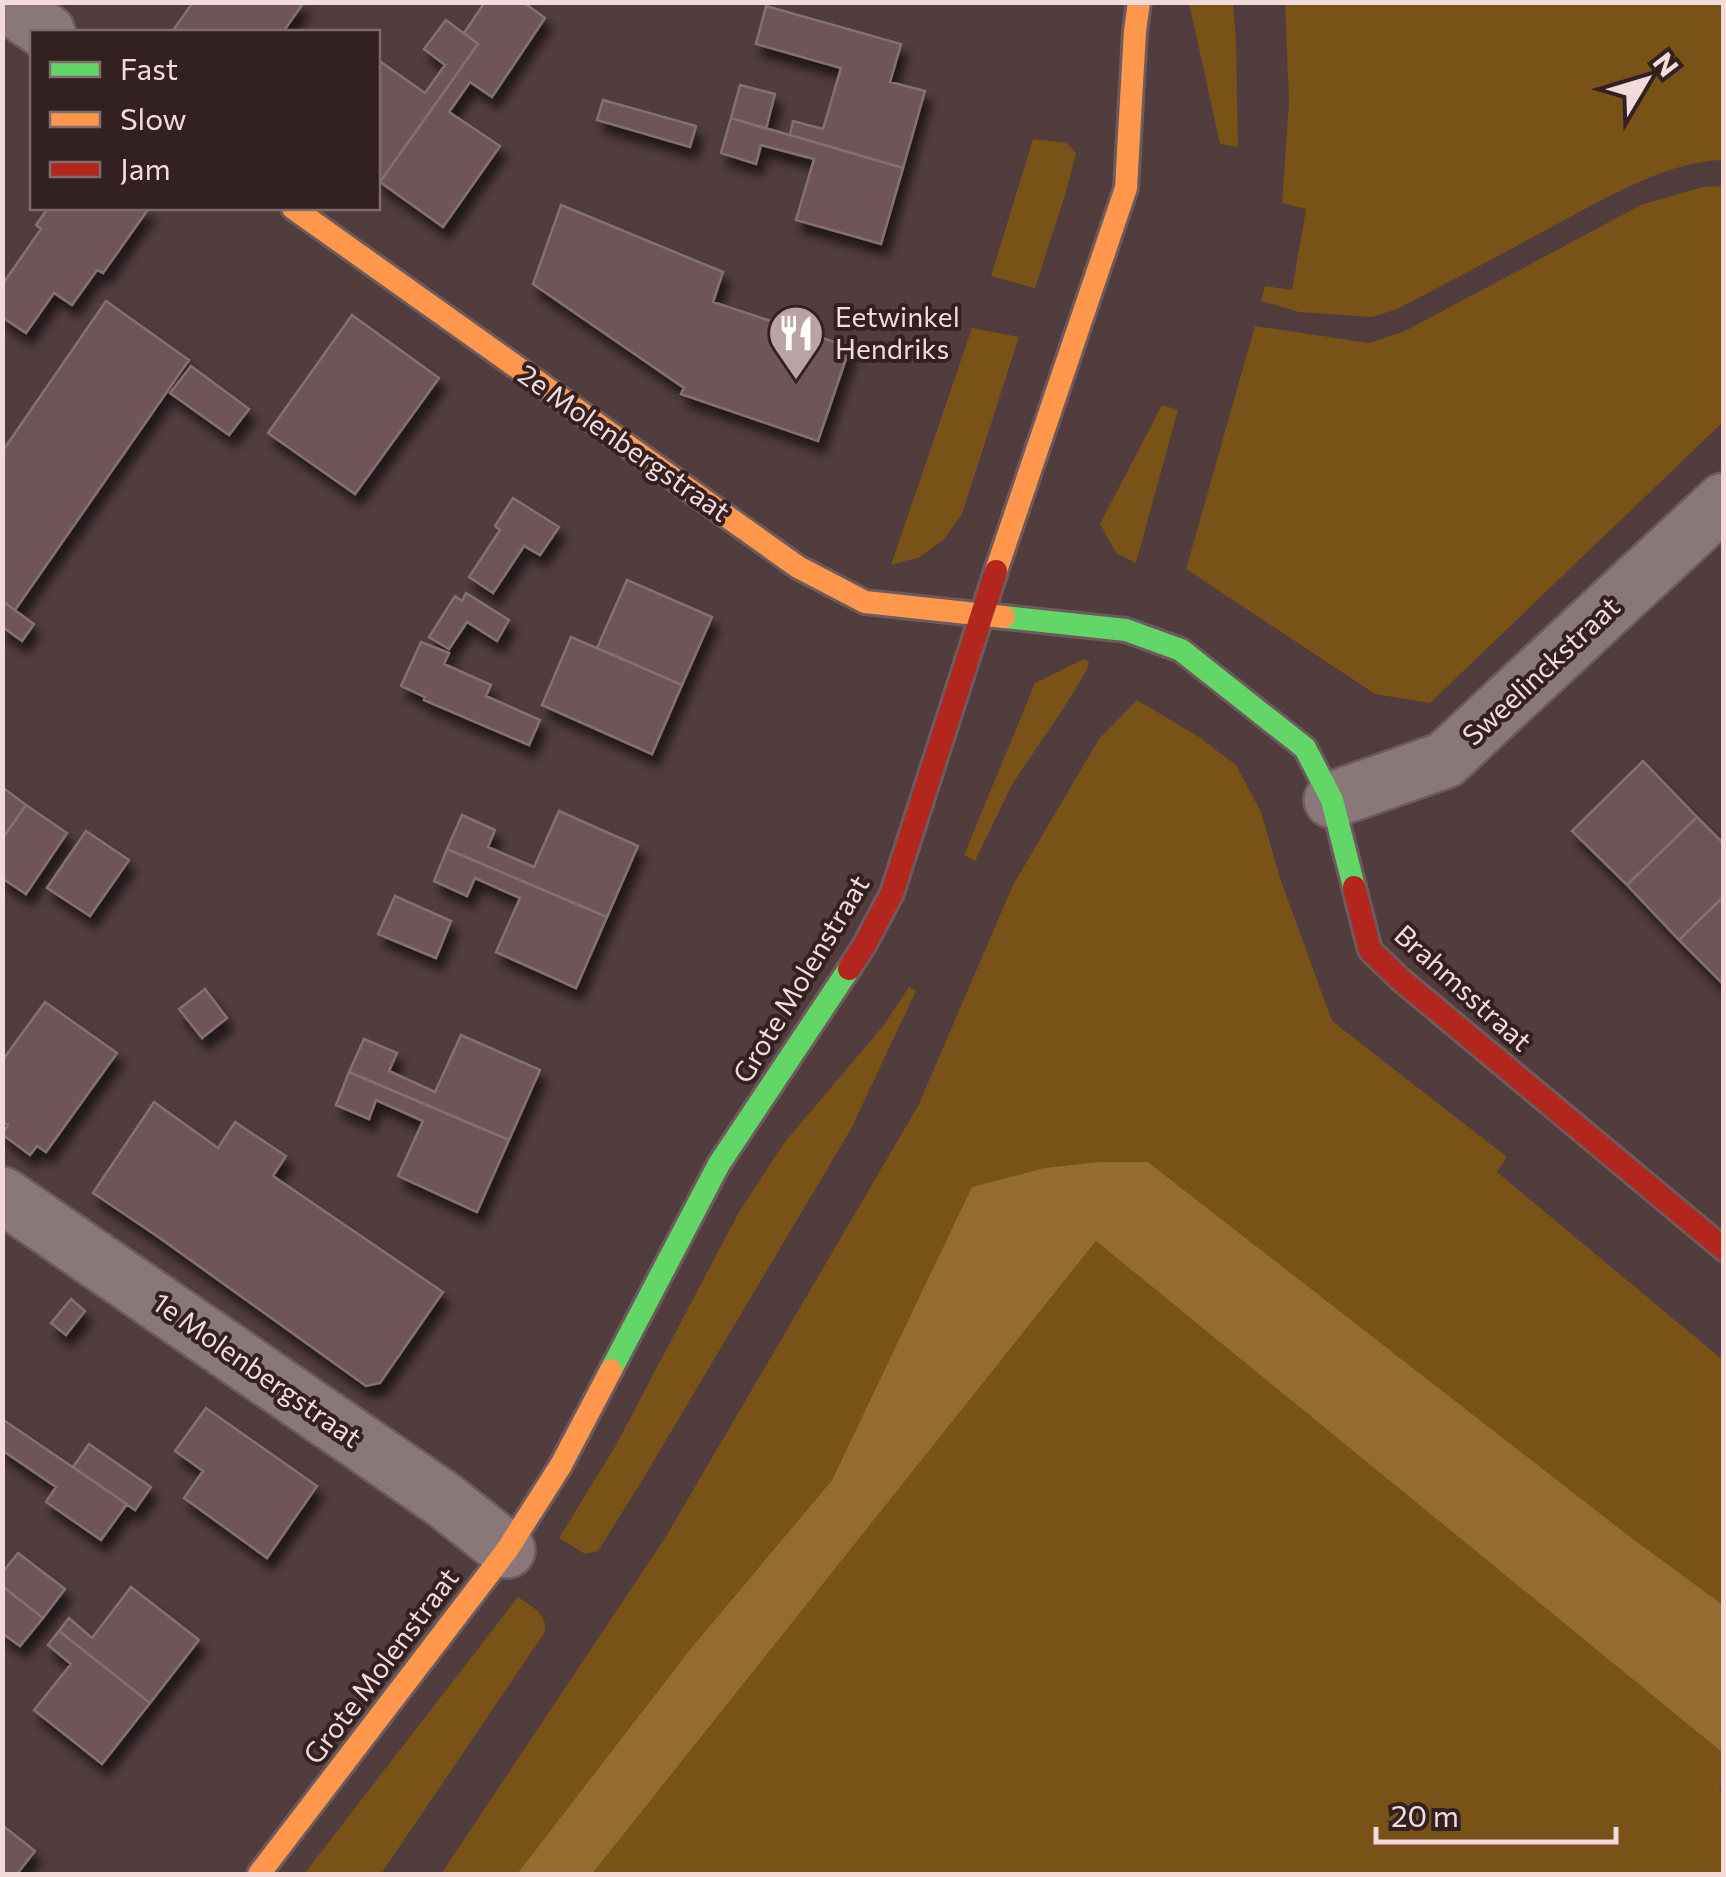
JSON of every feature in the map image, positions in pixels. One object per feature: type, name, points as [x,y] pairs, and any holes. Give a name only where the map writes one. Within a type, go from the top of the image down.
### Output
[{"type":"street","points":[[4,2],[43,30]]},
{"type":"street","name":"Grote Molenstraat","points":[[259,1874],[507,1550],[560,1464],[719,1164],[865,944],[892,893],[1126,188],[1139,2]]},
{"type":"street","name":"2e Molenbergstraat","points":[[296,210],[798,567],[865,602],[981,616]]},
{"type":"street","name":"Sweelinckstraat","points":[[1332,800],[1445,760],[1724,501]]},
{"type":"street","name":"Brahmsstraat","points":[[981,616],[1126,630],[1181,650],[1305,748],[1332,800],[1370,950],[1400,980],[1724,1250]]},
{"type":"street","name":"1e Molenbergstraat","points":[[2,1195],[444,1500],[507,1550]]},
{"type":"shaded area","points":[[1189,3],[1233,3],[1238,147],[1220,144]]},
{"type":"shaded area","points":[[1285,3],[1723,3],[1723,160],[1678,168],[1632,185],[1397,309],[1372,317],[1299,312],[1261,301],[1265,286],[1292,290],[1306,209],[1282,203],[1289,102]]},
{"type":"shaded area","points":[[1033,139],[1067,143],[1076,153],[1035,288],[991,276]]},
{"type":"shaded area","points":[[1723,186],[1723,422],[1430,703],[1375,694],[1186,569],[1255,326],[1369,343],[1405,331],[1641,205],[1703,187]]},
{"type":"shaded area","points":[[972,328],[1019,337],[962,514],[944,539],[920,557],[891,565]]},
{"type":"shaded area","points":[[1162,405],[1178,410],[1136,563],[1116,553],[1100,524]]},
{"type":"shaded area","points":[[1084,659],[1089,662],[1087,670],[1013,783],[975,861],[964,855],[1035,683]]},
{"type":"shaded area","points":[[1137,700],[1199,737],[1236,765],[1261,812],[1280,878],[1332,1021],[1507,1157],[1497,1172],[1723,1360],[1723,1605],[1148,1162],[1044,1168],[973,1187],[832,1480],[688,1652],[517,1874],[441,1874],[665,1538],[918,1106],[1013,885],[1099,739]]},
{"type":"shaded area","points":[[909,987],[916,991],[851,1129],[640,1484],[598,1551],[585,1554],[559,1538],[616,1445],[739,1212],[784,1143],[883,1026]]},
{"type":"shaded area","points":[[1148,1162],[1723,1605],[1723,1753],[1096,1241],[592,1874],[517,1874],[688,1652],[832,1480],[972,1187],[1044,1168]]},
{"type":"shaded area","points":[[1096,1241],[1723,1753],[1723,1783],[1719,1790],[1723,1794],[1723,1874],[592,1874]]},
{"type":"shaded area","points":[[518,1597],[541,1616],[545,1632],[381,1874],[304,1874]]},
{"type":"building","points":[[188,2],[304,2],[284,30],[173,30],[191,5]]},
{"type":"building","points":[[485,2],[523,2],[545,18],[492,97],[470,82],[449,112],[500,146],[443,227],[380,182],[478,44],[464,33]]},
{"type":"building","points":[[766,6],[901,44],[890,82],[925,91],[903,168],[790,135],[793,121],[823,129],[841,68],[756,44]]},
{"type":"building","points":[[446,20],[478,44],[380,182],[380,61],[425,93],[445,65],[424,49]]},
{"type":"building","points":[[740,85],[775,94],[766,129],[731,118]]},
{"type":"building","points":[[603,100],[696,126],[690,147],[597,120]]},
{"type":"building","points":[[731,118],[903,168],[881,244],[796,220],[814,159],[761,145],[756,164],[721,153]]},
{"type":"building","points":[[561,205],[723,272],[713,302],[850,347],[818,441],[681,394],[684,388],[533,284]]},
{"type":"building","points":[[47,210],[148,210],[103,273],[97,270],[72,305],[54,293],[26,333],[2,317],[2,285],[41,229],[36,225]]},
{"type":"building","points":[[106,301],[189,360],[15,610],[2,601],[2,452]]},
{"type":"building","points":[[352,315],[439,378],[355,494],[268,433]]},
{"type":"building","points":[[191,366],[249,409],[229,435],[170,393]]},
{"type":"building","points":[[513,498],[559,527],[540,555],[524,546],[493,593],[469,577],[500,530],[495,526]]},
{"type":"building","points":[[627,580],[712,617],[682,685],[597,648]]},
{"type":"building","points":[[466,593],[509,620],[497,641],[467,622],[449,649],[429,637],[455,596],[462,601]]},
{"type":"building","points":[[2,601],[34,624],[22,641],[2,630]]},
{"type":"building","points":[[571,637],[682,685],[652,754],[542,705]]},
{"type":"building","points":[[421,642],[449,653],[444,664],[491,685],[486,696],[540,720],[529,745],[424,700],[425,697],[401,686]]},
{"type":"building","points":[[1643,761],[1697,817],[1627,885],[1572,831]]},
{"type":"building","points":[[2,787],[26,805],[2,839]]},
{"type":"building","points":[[26,805],[67,833],[26,894],[2,878],[2,839]]},
{"type":"building","points":[[559,811],[638,846],[607,917],[447,849],[462,815],[495,830],[488,847],[534,867]]},
{"type":"building","points":[[1697,817],[1724,844],[1724,896],[1679,940],[1627,885]]},
{"type":"building","points":[[86,831],[129,860],[90,916],[47,888]]},
{"type":"building","points":[[447,849],[607,917],[576,988],[496,952],[520,898],[475,878],[467,896],[434,881]]},
{"type":"building","points":[[395,896],[451,921],[436,958],[378,934]]},
{"type":"building","points":[[1724,896],[1724,985],[1679,940]]},
{"type":"building","points":[[205,989],[227,1018],[202,1038],[179,1009]]},
{"type":"building","points":[[45,1002],[117,1053],[46,1152],[37,1146],[30,1155],[2,1134],[8,1125],[2,1122],[2,1061]]},
{"type":"building","points":[[461,1035],[540,1070],[509,1140],[349,1072],[364,1039],[397,1053],[389,1071],[435,1092]]},
{"type":"building","points":[[349,1072],[509,1140],[477,1212],[398,1176],[423,1121],[376,1100],[369,1119],[336,1105]]},
{"type":"building","points":[[154,1102],[218,1148],[235,1122],[286,1156],[273,1176],[443,1292],[380,1383],[366,1386],[93,1193]]},
{"type":"building","points":[[71,1299],[85,1311],[66,1335],[51,1323]]},
{"type":"building","points":[[206,1408],[317,1486],[267,1558],[184,1498],[203,1471],[175,1451]]},
{"type":"building","points":[[2,1419],[127,1504],[101,1540],[46,1502],[56,1487],[2,1450]]},
{"type":"building","points":[[89,1444],[151,1487],[135,1510],[73,1467]]},
{"type":"building","points":[[18,1553],[65,1589],[43,1618],[2,1586],[2,1573]]},
{"type":"building","points":[[2,1586],[43,1618],[20,1646],[2,1633]]},
{"type":"building","points":[[131,1587],[199,1640],[150,1703],[59,1631],[69,1618],[92,1638]]},
{"type":"building","points":[[59,1631],[150,1703],[102,1764],[34,1710],[71,1664],[48,1645]]},
{"type":"building","points":[[2,1825],[35,1851],[17,1874],[2,1874]]},
{"type":"traffic: fast","points":[[1004,617],[1126,630],[1181,650],[1305,748],[1332,800],[1354,887]]},
{"type":"traffic: fast","points":[[611,1370],[719,1164],[849,969]]},
{"type":"traffic: slow","points":[[996,571],[1126,188],[1139,2]]},
{"type":"traffic: slow","points":[[296,210],[798,567],[865,602],[1004,617]]},
{"type":"traffic: slow","points":[[259,1874],[507,1550],[561,1465],[611,1370]]},
{"type":"traffic: jam","points":[[849,969],[892,893],[996,571]]},
{"type":"traffic: jam","points":[[1354,887],[1370,950],[1724,1249]]},
{"type":"place","name":"Eetwinkel Hendriks","points":[[796,382]]}]
